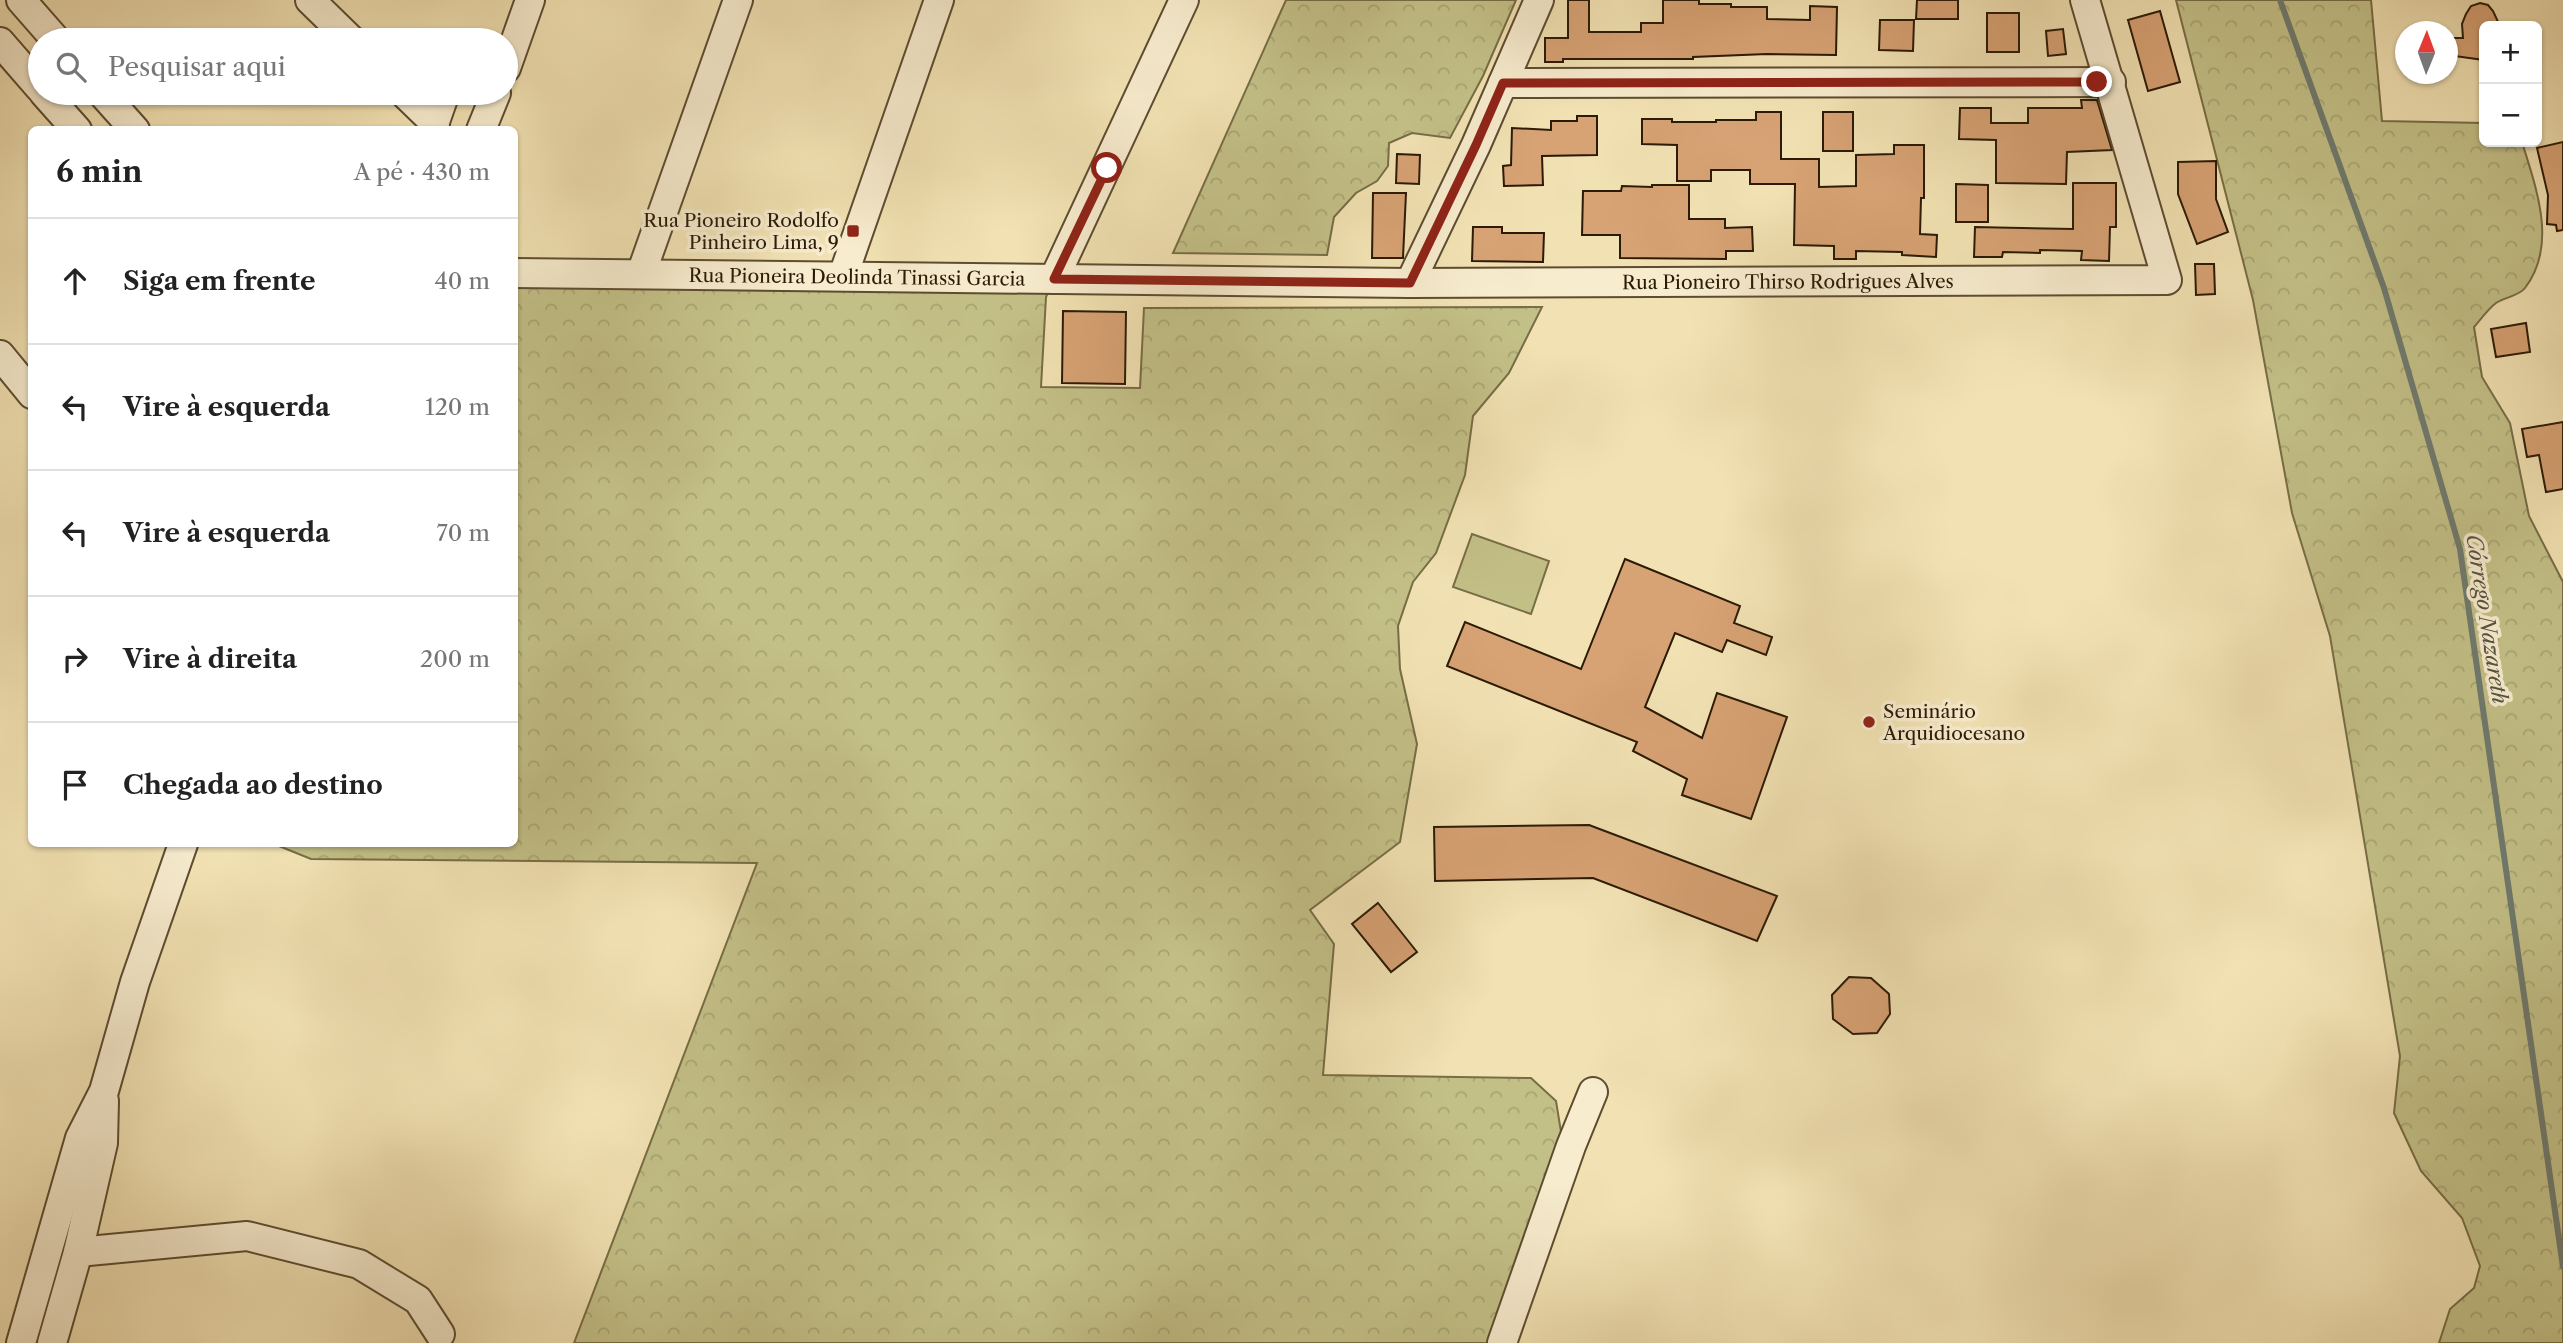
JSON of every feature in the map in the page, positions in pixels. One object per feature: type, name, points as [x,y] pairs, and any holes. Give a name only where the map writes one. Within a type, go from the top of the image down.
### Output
[{"type":"street","points":[[21,0],[46,28]]},
{"type":"street","points":[[310,0],[339,28]]},
{"type":"street","points":[[518,34],[530,0]]},
{"type":"street","points":[[641,274],[738,0]]},
{"type":"street","points":[[843,276],[939,0]]},
{"type":"street","points":[[1054,279],[1184,0]]},
{"type":"street","points":[[1410,283],[1476,145],[1539,0]]},
{"type":"street","points":[[1503,83],[2110,82],[2085,0]]},
{"type":"street","points":[[0,43],[28,74]]},
{"type":"street","name":"Rua Pioneiro Thirso Rodrigues Alves","points":[[1410,283],[2167,280],[2110,82]]},
{"type":"street","points":[[54,105],[73,126]]},
{"type":"street","points":[[113,105],[131,126]]},
{"type":"street","points":[[415,105],[433,126]]},
{"type":"street","points":[[433,126],[440,105]]},
{"type":"street","points":[[483,126],[491,105]]},
{"type":"street","name":"Rua Pioneira Deolinda Tinassi Garcia","points":[[518,273],[1410,283]]},
{"type":"street","points":[[0,355],[28,389]]},
{"type":"street","points":[[21,1343],[80,1138],[104,1091],[135,982],[182,847]]},
{"type":"street","points":[[52,1343],[78,1252],[103,1143],[104,1091]]},
{"type":"street","points":[[1502,1343],[1571,1146],[1593,1092]]},
{"type":"street","points":[[78,1252],[247,1236],[359,1264],[418,1300],[440,1334]]},
{"type":"green space","points":[[1286,0],[1516,0],[1483,76],[1450,138],[1412,133],[1389,143],[1388,166],[1377,181],[1356,193],[1334,217],[1327,255],[1173,253]]},
{"type":"green space","points":[[2176,0],[2371,0],[2382,121],[2479,123],[2479,147],[2524,147],[2541,216],[2540,254],[2535,271],[2525,288],[2496,303],[2474,327],[2482,377],[2510,423],[2529,516],[2563,582],[2563,1343],[2439,1343],[2450,1309],[2474,1288],[2480,1266],[2462,1218],[2421,1171],[2394,1113],[2400,1056],[2330,636],[2292,513],[2253,300]]},
{"type":"green space","points":[[518,271],[1054,279],[1046,297],[1041,387],[1140,388],[1144,308],[1542,307],[1509,373],[1473,416],[1465,475],[1436,553],[1413,582],[1398,626],[1400,669],[1417,744],[1400,842],[1310,910],[1334,944],[1323,1075],[1531,1078],[1556,1101],[1563,1144],[1494,1343],[574,1343],[757,863],[311,859],[281,847],[518,847]]},
{"type":"green space","points":[[1472,534],[1549,561],[1531,614],[1453,587]]},
{"type":"building","points":[[1568,0],[1589,0],[1589,32],[1641,32],[1641,23],[1663,23],[1663,0],[1699,0],[1699,4],[1731,4],[1731,7],[1767,7],[1767,19],[1810,20],[1810,6],[1837,7],[1836,55],[1767,54],[1693,59],[1563,59],[1563,62],[1545,62],[1545,38],[1568,38]]},
{"type":"building","points":[[1917,0],[1958,0],[1958,19],[1916,19]]},
{"type":"building","points":[[2480,3],[2488,5],[2498,21],[2479,21],[2479,59],[2458,56],[2458,38],[2463,38],[2462,24],[2471,6]]},
{"type":"building","points":[[2160,11],[2180,82],[2148,91],[2128,20]]},
{"type":"building","points":[[1987,13],[2019,13],[2019,52],[1987,52]]},
{"type":"building","points":[[1880,20],[1914,20],[1913,51],[1879,50]]},
{"type":"building","points":[[2063,29],[2066,54],[2048,56],[2046,31]]},
{"type":"building","points":[[2081,100],[2097,100],[2112,150],[2067,152],[2066,184],[1996,183],[1996,140],[1959,139],[1960,108],[1991,108],[1991,123],[2028,123],[2028,108],[2082,108]]},
{"type":"building","points":[[1756,112],[1781,112],[1781,159],[1819,159],[1819,187],[1856,186],[1856,155],[1894,154],[1894,145],[1924,145],[1924,198],[1921,198],[1920,234],[1937,235],[1936,257],[1902,255],[1902,252],[1856,251],[1856,259],[1834,259],[1834,246],[1794,245],[1795,184],[1750,184],[1750,170],[1711,170],[1711,181],[1677,181],[1677,145],[1642,144],[1642,119],[1672,119],[1672,122],[1756,120]]},
{"type":"building","points":[[1823,112],[1853,112],[1853,151],[1823,151]]},
{"type":"building","points":[[1577,116],[1597,116],[1597,155],[1542,156],[1543,185],[1504,186],[1503,166],[1511,165],[1512,128],[1551,130],[1551,121],[1577,121]]},
{"type":"building","points":[[2563,142],[2563,230],[2557,231],[2556,225],[2547,224],[2548,195],[2537,148]]},
{"type":"building","points":[[1397,154],[1420,155],[1419,184],[1396,183]]},
{"type":"building","points":[[2216,161],[2216,199],[2228,232],[2197,244],[2178,194],[2178,162]]},
{"type":"building","points":[[2073,183],[2116,183],[2116,227],[2110,227],[2109,261],[2081,260],[2082,251],[2003,252],[2002,257],[1974,257],[1975,227],[2073,229]]},
{"type":"building","points":[[1956,184],[1988,185],[1988,222],[1956,222]]},
{"type":"building","points":[[1689,185],[1689,219],[1725,219],[1725,228],[1752,227],[1753,251],[1726,251],[1726,259],[1620,258],[1620,235],[1582,235],[1583,191],[1621,191],[1622,186]]},
{"type":"building","points":[[1373,193],[1406,193],[1403,258],[1372,258]]},
{"type":"building","points":[[1473,227],[1502,227],[1502,233],[1544,233],[1543,262],[1472,261]]},
{"type":"building","points":[[2195,264],[2214,264],[2215,294],[2196,295]]},
{"type":"building","points":[[1063,311],[1126,312],[1125,384],[1062,383]]},
{"type":"building","points":[[2526,323],[2530,352],[2496,357],[2491,329]]},
{"type":"building","points":[[2563,422],[2563,489],[2546,492],[2539,455],[2527,457],[2522,429]]},
{"type":"building","points":[[1625,559],[1740,606],[1734,623],[1772,637],[1766,655],[1727,640],[1722,652],[1675,633],[1645,707],[1702,738],[1717,693],[1787,717],[1751,819],[1682,795],[1687,779],[1633,751],[1637,742],[1447,666],[1465,622],[1581,669]]},
{"type":"building","points":[[1589,825],[1777,896],[1757,941],[1593,878],[1435,881],[1434,827]]},
{"type":"building","points":[[1378,903],[1417,952],[1391,972],[1352,924]]},
{"type":"building","points":[[1849,977],[1871,978],[1889,994],[1890,1014],[1877,1033],[1853,1034],[1833,1019],[1832,995]]},
{"type":"waterway","name":"Córrego Nazareth","points":[[2280,0],[2384,288],[2460,549],[2563,1267]]},
{"type":"place","name":"Rua Pioneiro Rodolfo Pinheiro Lima, 9","points":[[853,231]]},
{"type":"place","name":"Seminário Arquidiocesano","points":[[1869,722]]},
{"type":"route","points":[[1107,168],[1054,279],[1410,283],[1503,83],[2097,82]]}]
